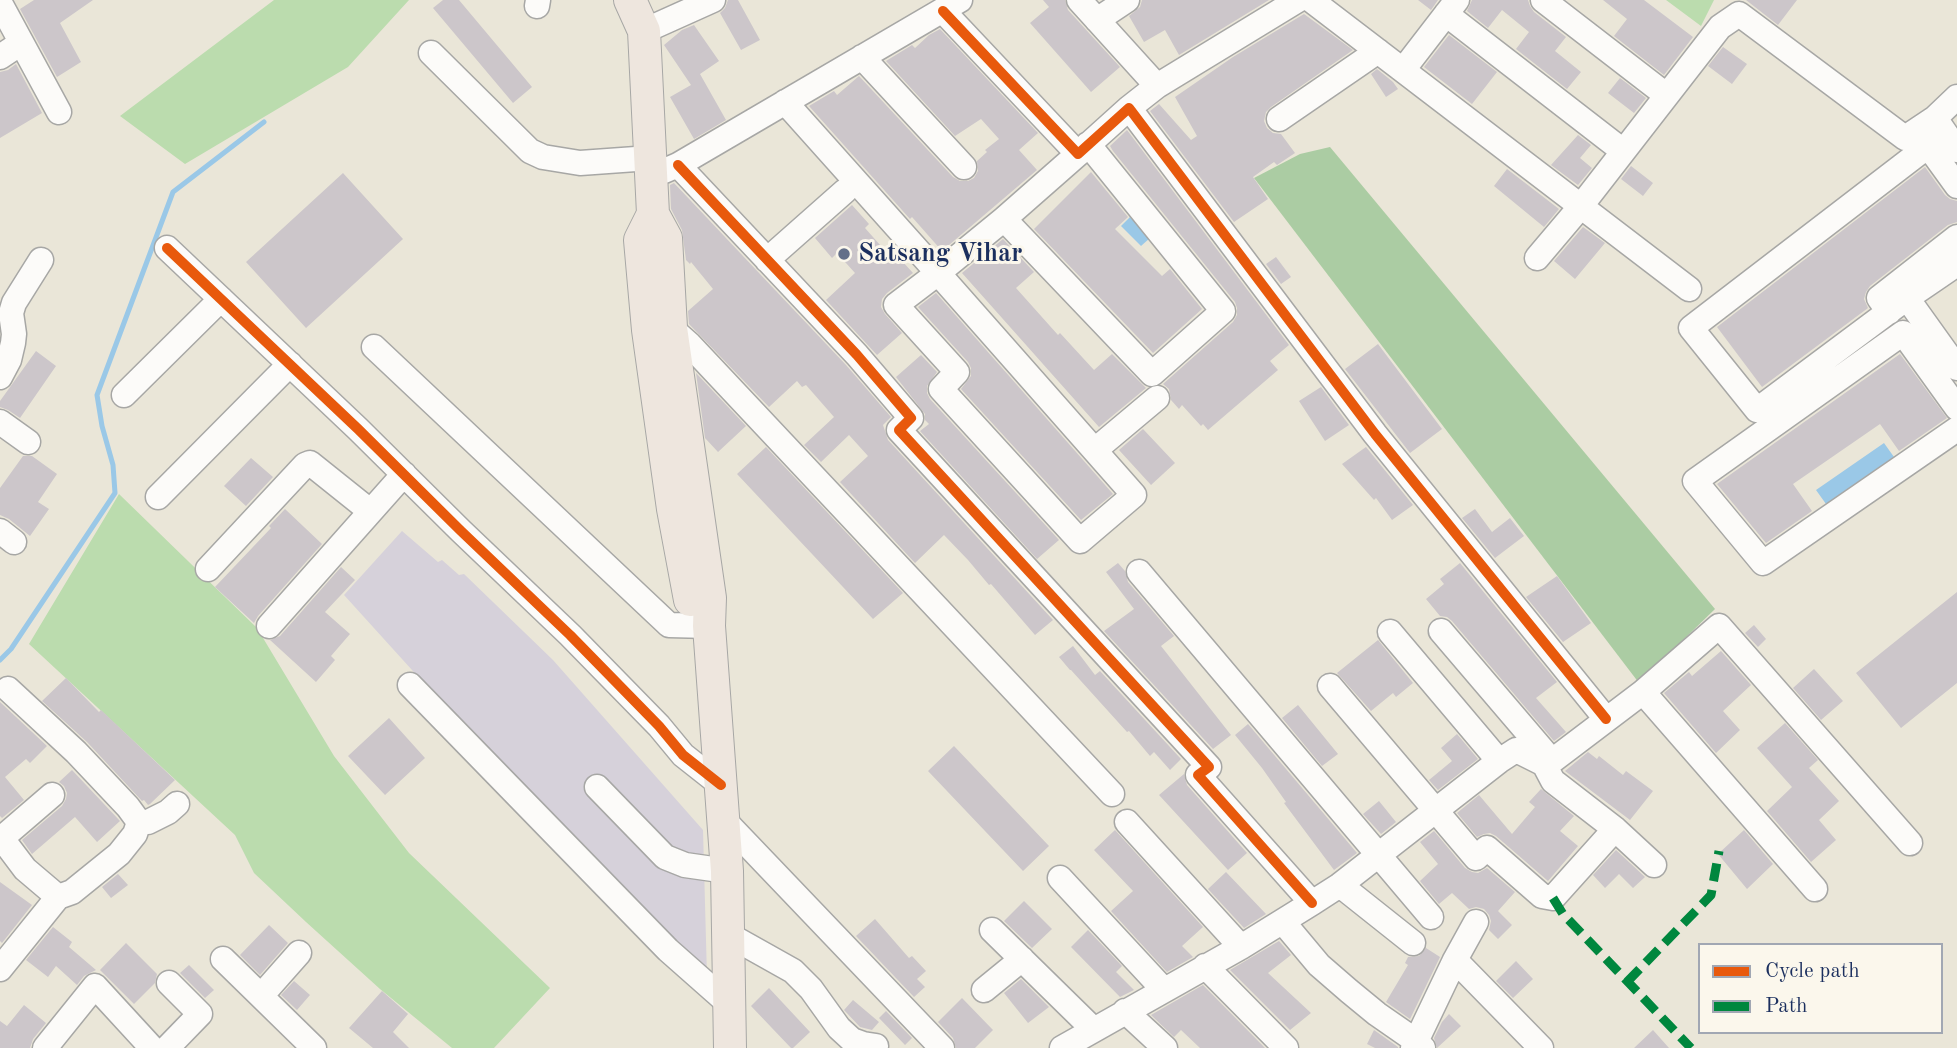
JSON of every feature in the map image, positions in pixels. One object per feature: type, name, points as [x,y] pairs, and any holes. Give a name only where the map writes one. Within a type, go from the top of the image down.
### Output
[{"type":"main road","points":[[643,14],[659,167],[653,214],[640,240],[660,329],[671,495],[690,603],[709,626],[727,871],[730,1048]]},
{"type":"street","points":[[643,14],[713,0]]},
{"type":"street","points":[[1079,0],[1157,86]]},
{"type":"street","points":[[1097,20],[1127,0]]},
{"type":"street","points":[[785,102],[938,273],[1134,495],[1080,541],[941,388],[957,372],[896,305],[938,273],[1004,219],[1157,86],[1298,0]]},
{"type":"street","points":[[1544,0],[1666,95]]},
{"type":"street","points":[[0,3],[59,112]]},
{"type":"street","points":[[1326,4],[1402,70],[1689,289]]},
{"type":"street","points":[[430,53],[530,151],[543,158],[580,163],[659,167],[785,102],[952,5],[1083,149],[1223,311],[1152,374],[1004,219]]},
{"type":"street","points":[[1402,70],[1451,7],[1623,151]]},
{"type":"street","points":[[1537,258],[1581,206],[1720,27],[1738,14],[1905,138],[1935,118],[1957,97]]},
{"type":"street","points":[[0,57],[21,43]]},
{"type":"street","points":[[1279,120],[1378,51]]},
{"type":"street","points":[[862,57],[964,167]]},
{"type":"street","points":[[1129,108],[1375,434],[1606,719]]},
{"type":"street","points":[[1935,118],[1957,150]]},
{"type":"street","points":[[1957,186],[1928,146],[1691,328],[1757,410],[1957,264]]},
{"type":"street","points":[[659,167],[767,260],[857,355],[911,418],[900,430],[1209,767],[1198,775],[1312,903]]},
{"type":"street","points":[[767,260],[845,191]]},
{"type":"street","points":[[1957,237],[1879,298],[1898,305],[1957,368]]},
{"type":"street","points":[[167,248],[570,635],[659,726],[683,755],[721,785]]},
{"type":"street","points":[[0,377],[9,360],[13,344],[10,313],[41,260]]},
{"type":"street","points":[[124,395],[221,299]]},
{"type":"street","points":[[660,329],[698,354],[1112,794]]},
{"type":"street","points":[[1957,408],[1903,333],[1695,481],[1763,562],[1957,429]]},
{"type":"street","points":[[374,347],[669,625],[709,626]]},
{"type":"street","points":[[158,498],[290,364]]},
{"type":"street","points":[[1095,450],[1157,398]]},
{"type":"street","points":[[0,422],[28,442]]},
{"type":"street","points":[[208,569],[305,465],[310,463],[370,511]]},
{"type":"street","points":[[269,626],[404,474]]},
{"type":"street","points":[[1139,572],[1431,917]]},
{"type":"street","points":[[1548,763],[1643,692],[1719,626],[1910,843]]},
{"type":"street","points":[[1441,631],[1548,763],[1553,781],[1615,829],[1654,865]]},
{"type":"street","points":[[1390,632],[1499,761]]},
{"type":"street","points":[[410,684],[668,950],[729,1003]]},
{"type":"street","points":[[1330,685],[1476,858],[1488,848],[1542,895],[1553,898],[1615,829]]},
{"type":"street","points":[[8,689],[76,752],[139,822]]},
{"type":"street","points":[[1643,692],[1815,889]]},
{"type":"street","points":[[1062,1048],[1125,1010],[1241,947],[1340,885],[1516,750],[1548,763]]},
{"type":"street","points":[[597,787],[665,857],[685,865],[727,871]]},
{"type":"street","points":[[52,795],[1,837],[25,869],[58,897]]},
{"type":"street","points":[[139,822],[148,822],[167,813],[177,804]]},
{"type":"street","points":[[724,820],[937,1047]]},
{"type":"street","points":[[0,969],[58,897],[72,892],[119,853],[135,834],[139,822]]},
{"type":"street","points":[[1127,822],[1241,947]]},
{"type":"street","points":[[1060,878],[1163,989]]},
{"type":"street","points":[[1340,885],[1413,943]]},
{"type":"street","points":[[1283,922],[1320,965],[1418,1046],[1455,960],[1476,922]]},
{"type":"street","points":[[992,930],[1093,1029]]},
{"type":"street","points":[[727,934],[793,971],[852,1040],[876,1046]]},
{"type":"street","points":[[261,996],[299,953]]},
{"type":"street","points":[[223,959],[314,1048]]},
{"type":"street","points":[[984,990],[1021,959]]},
{"type":"street","points":[[1455,960],[1541,1048]]},
{"type":"street","points":[[1205,965],[1286,1048]]},
{"type":"street","points":[[167,1048],[200,1014],[169,983]]},
{"type":"street","points":[[45,1048],[95,986],[152,1048]]},
{"type":"street","points":[[1125,1010],[1165,1048]]},
{"type":"shaded area","points":[[402,531],[438,562],[442,560],[459,575],[464,574],[553,660],[703,830],[707,977],[441,702],[344,595]]},
{"type":"green space","points":[[274,0],[409,0],[348,67],[185,164],[120,116]]},
{"type":"green space","points":[[1666,0],[1714,0],[1701,26]]},
{"type":"green space","points":[[1330,147],[1715,609],[1639,683],[1254,178],[1300,154]]},
{"type":"green space","points":[[119,494],[257,628],[334,756],[409,853],[550,988],[494,1048],[452,1048],[380,989],[254,873],[235,835],[29,644]]},
{"type":"water","points":[[1130,217],[1150,238],[1141,246],[1121,226]]},
{"type":"water","points":[[1884,443],[1894,457],[1826,504],[1816,490]]},
{"type":"building","points":[[34,0],[93,0],[60,23],[81,62],[57,77],[20,9]]},
{"type":"building","points":[[443,0],[459,0],[532,87],[513,103],[433,8]]},
{"type":"building","points":[[728,0],[738,0],[760,40],[741,50],[720,13]]},
{"type":"building","points":[[1043,0],[1065,0],[1068,10],[1120,67],[1091,92],[1030,23],[1049,7]]},
{"type":"building","points":[[1142,0],[1269,0],[1179,55],[1165,30],[1144,42],[1129,16],[1140,7]]},
{"type":"building","points":[[1418,0],[1438,0],[1431,10]]},
{"type":"building","points":[[1472,0],[1528,0],[1534,12],[1566,37],[1555,51],[1581,72],[1567,89],[1516,49],[1529,32],[1502,10],[1488,28],[1467,11]]},
{"type":"building","points":[[1603,0],[1644,0],[1693,37],[1664,75],[1614,36],[1627,19]]},
{"type":"building","points":[[1746,0],[1797,0],[1778,25]]},
{"type":"building","points":[[1304,14],[1353,50],[1266,112],[1264,121],[1267,128],[1273,133],[1281,134],[1295,153],[1277,165],[1274,162],[1253,177],[1268,199],[1234,222],[1150,111],[1159,104],[1191,140],[1197,136],[1175,97],[1233,57]]},
{"type":"building","points":[[694,25],[719,61],[700,74],[726,120],[694,139],[670,97],[691,85],[664,45],[682,30]]},
{"type":"building","points":[[940,29],[1038,133],[1019,150],[1037,170],[942,251],[809,106],[834,91],[837,95],[859,76],[953,177],[960,181],[974,178],[978,171],[977,161],[987,152],[985,150],[999,139],[981,119],[955,136],[886,61],[912,45],[915,48]]},
{"type":"building","points":[[1449,35],[1497,72],[1472,104],[1424,67]]},
{"type":"building","points":[[1723,47],[1747,64],[1732,84],[1708,66]]},
{"type":"building","points":[[16,64],[42,113],[0,138],[0,72]]},
{"type":"building","points":[[1377,69],[1398,89],[1386,97],[1371,74]]},
{"type":"building","points":[[1620,78],[1646,98],[1634,113],[1608,93]]},
{"type":"building","points":[[1127,130],[1289,345],[1270,361],[1278,370],[1208,430],[1182,405],[1179,409],[1171,400],[1169,389],[1163,384],[1233,322],[1237,308],[1235,302],[1113,151],[1110,146]]},
{"type":"building","points":[[1578,135],[1591,145],[1580,158],[1592,168],[1578,185],[1551,165]]},
{"type":"building","points":[[1631,166],[1653,183],[1643,196],[1621,179]]},
{"type":"building","points":[[1925,167],[1945,195],[1957,201],[1957,222],[1948,225],[1870,286],[1864,299],[1868,308],[1762,387],[1717,327]]},
{"type":"building","points":[[1507,169],[1559,209],[1544,227],[1494,186]]},
{"type":"building","points":[[1091,172],[1128,217],[1115,229],[1162,276],[1170,269],[1202,309],[1153,353],[1034,229]]},
{"type":"building","points":[[343,173],[403,239],[306,328],[246,262]]},
{"type":"building","points":[[674,183],[846,365],[891,417],[883,425],[888,440],[1053,620],[1035,635],[944,535],[915,563],[840,482],[868,456],[849,435],[821,462],[804,445],[834,417],[806,385],[802,387],[797,381],[769,407],[689,324],[688,311],[713,289],[691,262],[690,264],[686,260],[682,230],[671,209],[670,185]]},
{"type":"building","points":[[852,205],[869,224],[865,228],[888,254],[892,250],[913,273],[882,299],[881,307],[885,314],[902,333],[877,355],[826,300],[855,273],[837,253],[832,258],[815,238]]},
{"type":"building","points":[[1583,227],[1605,243],[1575,279],[1554,261]]},
{"type":"building","points":[[1003,239],[1034,272],[1016,288],[1058,335],[1060,333],[1094,370],[1112,354],[1146,388],[1099,427],[962,273]]},
{"type":"building","points":[[1276,257],[1291,277],[1281,284],[1266,264]]},
{"type":"building","points":[[936,293],[1113,494],[1081,520],[961,389],[971,376],[968,362],[918,307]]},
{"type":"building","points":[[1378,344],[1442,429],[1410,453],[1345,369]]},
{"type":"building","points":[[36,351],[56,366],[20,418],[0,407],[0,401]]},
{"type":"building","points":[[1900,354],[1947,418],[1899,451],[1880,424],[1793,484],[1812,511],[1766,543],[1717,484]]},
{"type":"building","points":[[921,355],[937,372],[927,386],[930,399],[1059,540],[1037,559],[920,431],[929,424],[925,420],[925,414],[896,377]]},
{"type":"building","points":[[696,373],[746,426],[718,452],[705,438]]},
{"type":"building","points":[[1321,387],[1349,425],[1325,441],[1299,401]]},
{"type":"building","points":[[1143,429],[1175,463],[1151,485],[1119,450]]},
{"type":"building","points":[[766,447],[903,593],[873,619],[737,474]]},
{"type":"building","points":[[1366,447],[1413,505],[1392,520],[1376,498],[1374,500],[1342,464]]},
{"type":"building","points":[[23,456],[32,456],[57,474],[38,502],[49,509],[30,536],[0,515],[0,488]]},
{"type":"building","points":[[251,458],[273,477],[246,506],[224,486]]},
{"type":"building","points":[[285,509],[322,544],[254,623],[215,587],[271,528],[269,526]]},
{"type":"building","points":[[1475,509],[1492,532],[1510,518],[1524,536],[1495,558],[1462,518]]},
{"type":"building","points":[[1118,563],[1125,571],[1128,582],[1174,636],[1161,646],[1231,735],[1213,749],[1104,631],[1134,609],[1106,572]]},
{"type":"building","points":[[1460,563],[1557,682],[1536,698],[1566,732],[1554,741],[1452,621],[1440,616],[1426,599],[1444,584],[1440,579]]},
{"type":"building","points":[[341,567],[355,580],[325,612],[350,634],[331,656],[335,660],[316,682],[270,640],[280,636]]},
{"type":"building","points":[[1557,576],[1591,623],[1563,642],[1526,597]]},
{"type":"building","points":[[1957,592],[1957,683],[1901,728],[1856,673]]},
{"type":"building","points":[[1754,625],[1766,639],[1758,647],[1745,633]]},
{"type":"building","points":[[1378,640],[1413,683],[1396,697],[1393,693],[1371,711],[1337,673]]},
{"type":"building","points":[[1073,646],[1095,675],[1100,671],[1181,759],[1170,770],[1154,752],[1150,756],[1059,657]]},
{"type":"building","points":[[1721,651],[1751,685],[1723,711],[1740,730],[1716,753],[1664,693],[1689,672],[1692,676]]},
{"type":"building","points":[[1814,669],[1843,701],[1821,720],[1793,688]]},
{"type":"building","points":[[66,678],[99,712],[101,710],[175,780],[150,804],[142,801],[87,742],[42,701]]},
{"type":"building","points":[[0,702],[47,746],[30,763],[26,759],[5,777],[24,800],[2,818],[0,816]]},
{"type":"building","points":[[1298,705],[1338,754],[1322,766],[1282,718]]},
{"type":"building","points":[[389,718],[425,758],[385,795],[348,756]]},
{"type":"building","points":[[1785,723],[1818,760],[1809,768],[1839,801],[1819,820],[1836,840],[1811,862],[1767,811],[1792,787],[1757,748]]},
{"type":"building","points":[[1248,724],[1357,853],[1334,870],[1284,803],[1286,802],[1262,768],[1235,735]]},
{"type":"building","points":[[1457,734],[1478,759],[1438,790],[1429,780],[1452,761],[1441,748]]},
{"type":"building","points":[[954,746],[1049,846],[1023,871],[928,771]]},
{"type":"building","points":[[1588,752],[1597,759],[1599,756],[1623,775],[1626,771],[1653,791],[1630,820],[1565,771]]},
{"type":"building","points":[[72,770],[120,821],[97,842],[75,817],[32,854],[22,840],[62,806],[67,793],[59,782]]},
{"type":"building","points":[[1184,774],[1187,785],[1247,853],[1228,870],[1159,795]]},
{"type":"building","points":[[1541,789],[1574,816],[1560,831],[1578,846],[1548,881],[1496,836],[1490,833],[1477,837],[1457,813],[1479,795],[1512,834],[1535,807],[1529,802]]},
{"type":"building","points":[[1379,801],[1396,822],[1381,834],[1363,814]]},
{"type":"building","points":[[1115,830],[1203,927],[1182,946],[1193,957],[1167,972],[1111,911],[1133,891],[1094,850]]},
{"type":"building","points":[[1744,830],[1773,864],[1747,889],[1718,854]]},
{"type":"building","points":[[1434,831],[1465,868],[1478,873],[1487,868],[1515,892],[1498,911],[1512,925],[1498,939],[1489,930],[1491,921],[1484,909],[1469,909],[1452,893],[1439,904],[1420,881],[1438,864],[1420,842]]},
{"type":"building","points":[[1616,850],[1645,877],[1633,888],[1619,874],[1605,888],[1593,875]]},
{"type":"building","points":[[1226,872],[1266,914],[1244,928],[1208,889]]},
{"type":"building","points":[[118,874],[128,885],[111,898],[102,887]]},
{"type":"building","points":[[0,882],[32,905],[2,943],[0,941]]},
{"type":"building","points":[[1024,901],[1052,929],[1032,948],[1004,921]]},
{"type":"building","points":[[875,919],[909,958],[912,956],[926,971],[917,979],[925,987],[914,997],[856,936]]},
{"type":"building","points":[[269,925],[288,943],[260,975],[240,955]]},
{"type":"building","points":[[53,927],[72,942],[69,947],[96,970],[84,976],[77,985],[56,966],[48,977],[26,960]]},
{"type":"building","points":[[1088,930],[1122,966],[1116,972],[1134,990],[1120,997],[1071,947]]},
{"type":"building","points":[[1279,941],[1291,955],[1268,973],[1311,1013],[1290,1030],[1230,970]]},
{"type":"building","points":[[126,943],[157,974],[155,983],[134,1004],[100,970]]},
{"type":"building","points":[[1426,948],[1440,957],[1410,1019],[1386,1002],[1408,965],[1405,963],[1408,957],[1419,956]]},
{"type":"building","points":[[1516,961],[1533,979],[1513,998],[1496,981]]},
{"type":"building","points":[[189,965],[214,990],[205,998],[180,973]]},
{"type":"building","points":[[1021,979],[1049,1007],[1028,1023],[1004,993]]},
{"type":"building","points":[[294,981],[310,995],[297,1010],[281,995]]},
{"type":"building","points":[[1203,985],[1265,1048],[1200,1048],[1181,1030],[1174,1037],[1151,1015]]},
{"type":"building","points":[[769,988],[810,1032],[793,1048],[751,1006]]},
{"type":"building","points":[[382,991],[408,1014],[393,1032],[409,1048],[373,1048],[349,1028]]},
{"type":"building","points":[[962,998],[993,1030],[975,1048],[956,1048],[953,1038],[938,1022]]},
{"type":"building","points":[[853,1000],[879,1022],[872,1030],[860,1027],[844,1010]]},
{"type":"building","points":[[24,1005],[46,1023],[33,1039],[30,1048],[0,1048],[0,1021],[7,1026]]},
{"type":"building","points":[[886,1011],[912,1038],[905,1045],[879,1018]]},
{"type":"building","points":[[1449,1014],[1461,1026],[1437,1048],[1434,1038]]},
{"type":"building","points":[[1374,1030],[1398,1048],[1375,1048],[1367,1044]]},
{"type":"building","points":[[1653,1030],[1669,1048],[1634,1048]]},
{"type":"waterway","points":[[0,660],[11,649],[115,493],[113,465],[97,395],[173,192],[264,122]]},
{"type":"marked path","points":[[1627,982],[1711,895],[1719,851]]},
{"type":"marked path","points":[[1553,898],[1563,914],[1691,1048]]},
{"type":"cycle path","points":[[943,11],[1078,154],[1129,108],[1375,434],[1606,719]]},
{"type":"cycle path","points":[[678,165],[857,355],[911,418],[899,430],[1209,767],[1198,775],[1312,903]]},
{"type":"cycle path","points":[[167,248],[570,635],[659,726],[683,755],[721,785]]},
{"type":"place","name":"Satsang Vihar","points":[[844,254]]}]
